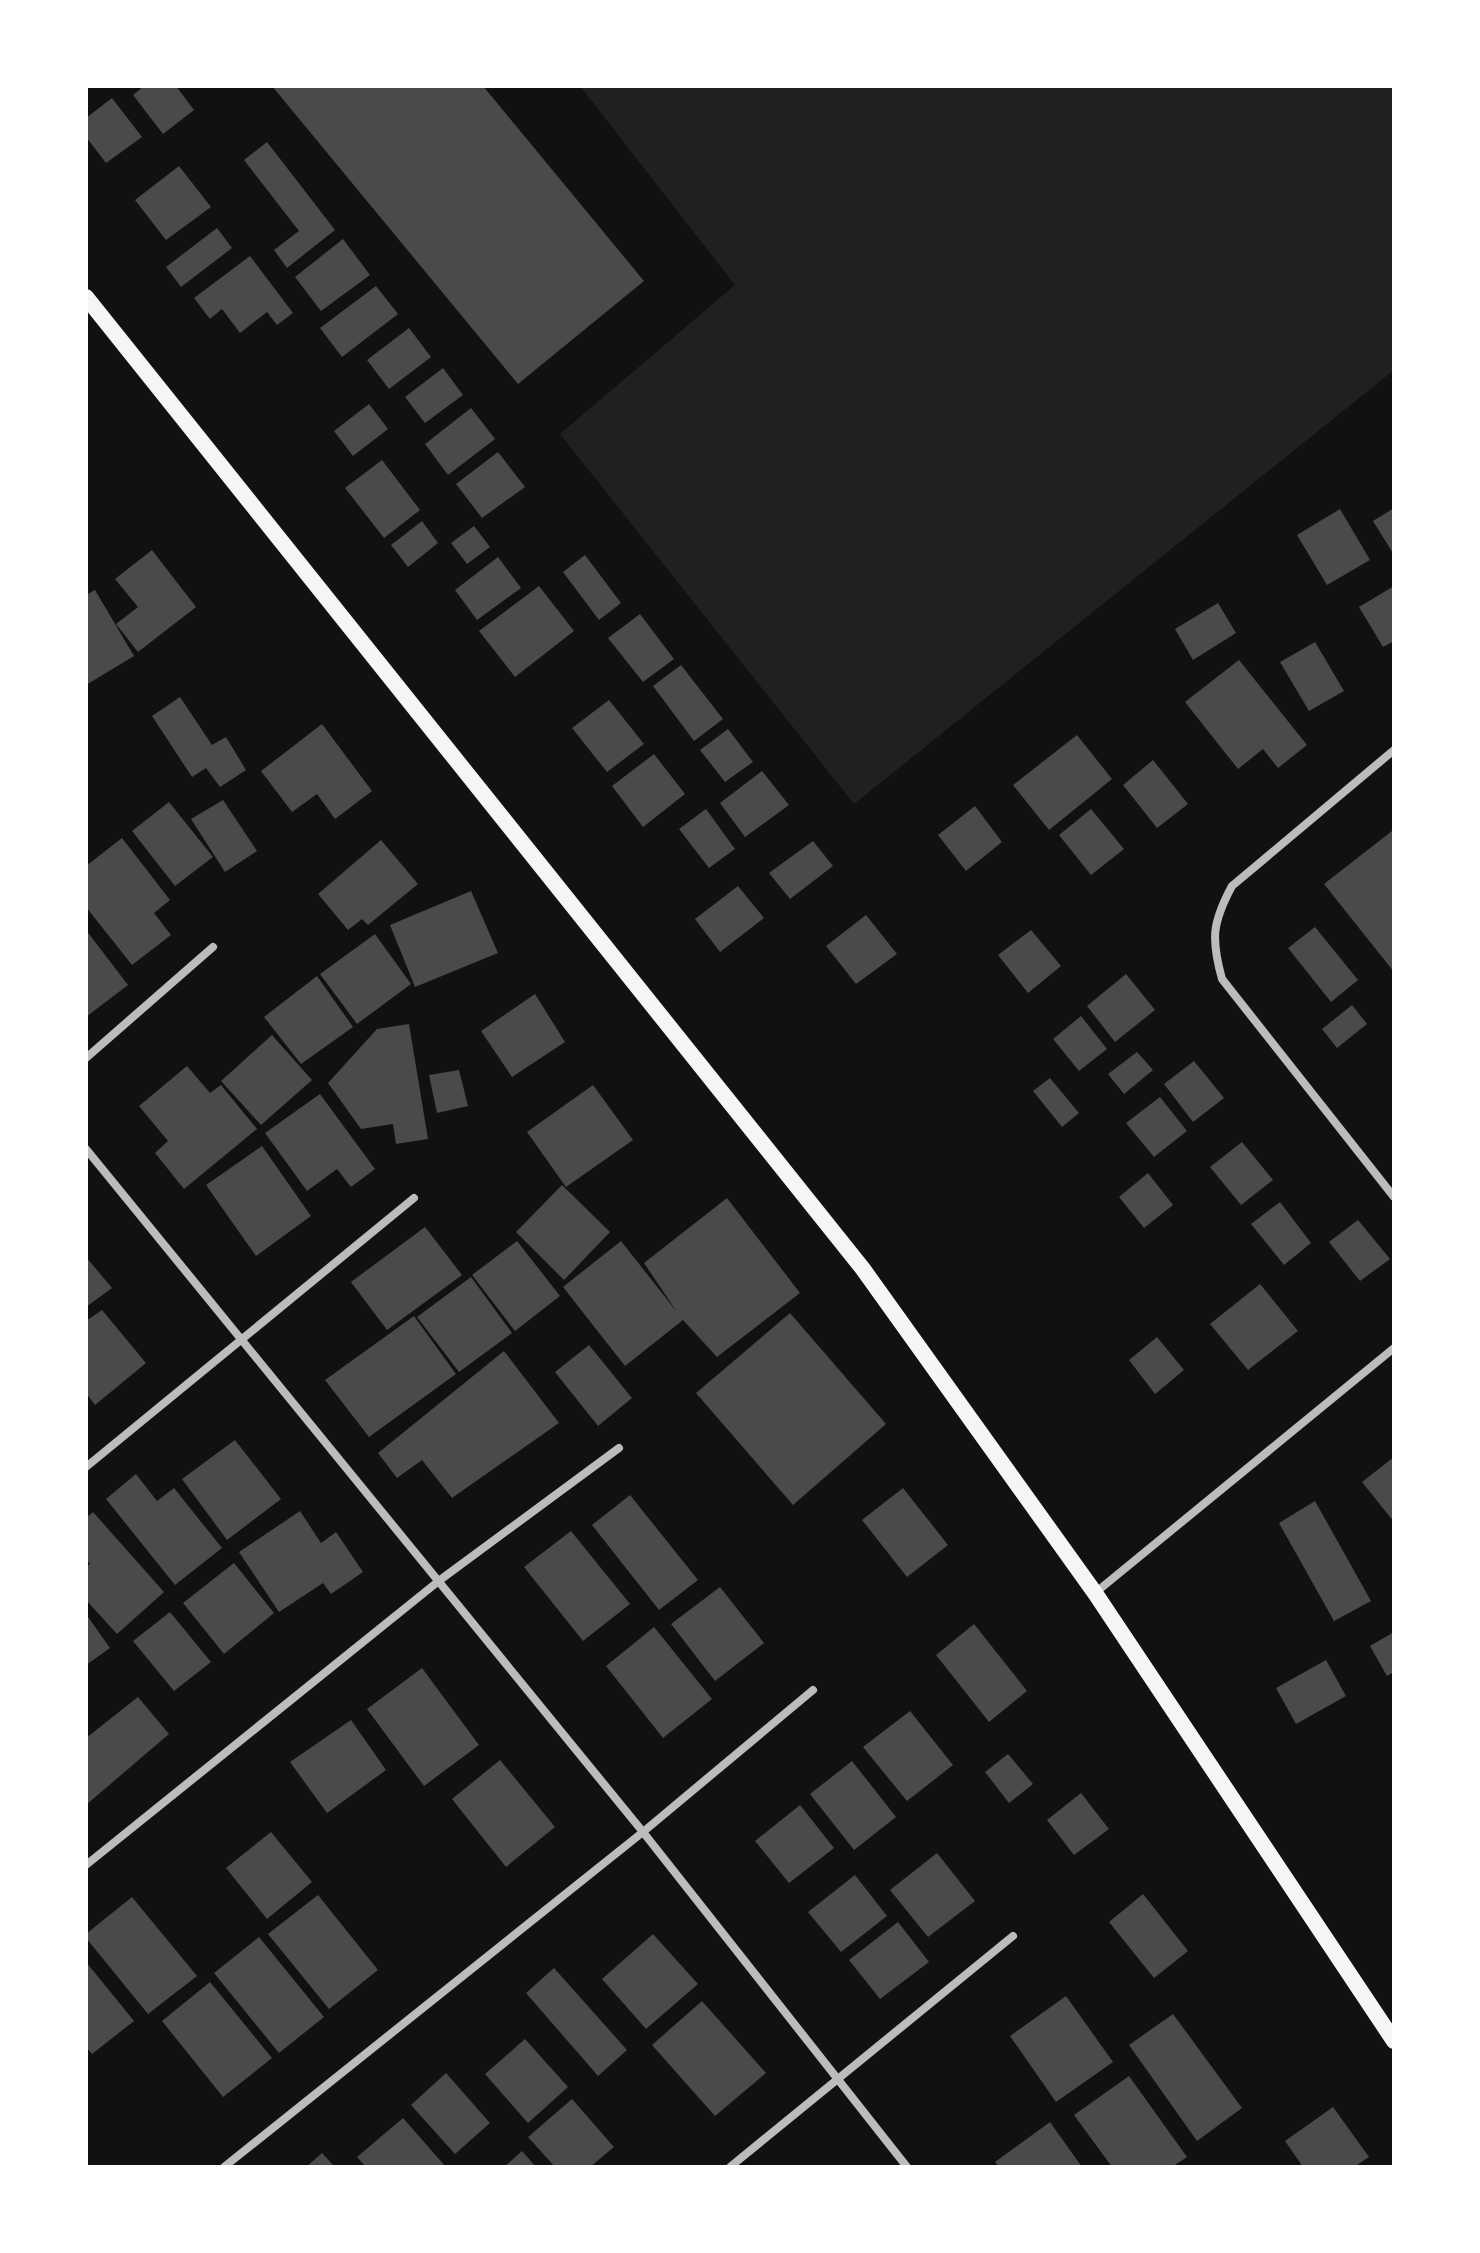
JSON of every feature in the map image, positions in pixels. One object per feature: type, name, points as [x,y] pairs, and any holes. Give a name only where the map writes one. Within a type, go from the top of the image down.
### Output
[{"type":"main road","points":[[86,297],[863,1269],[1095,1593],[1394,2041]]},
{"type":"street","points":[[1394,750],[1232,886],[1218,912],[1212,944],[1222,979],[1394,1197]]},
{"type":"street","points":[[86,1058],[213,947]]},
{"type":"street","points":[[86,1149],[440,1580],[907,2167]]},
{"type":"street","points":[[86,1467],[414,1198]]},
{"type":"street","points":[[1095,1593],[1394,1348]]},
{"type":"street","points":[[86,1865],[440,1580],[619,1448]]},
{"type":"street","points":[[224,2167],[643,1832],[813,1690]]},
{"type":"street","points":[[730,2167],[1013,1936]]},
{"type":"shaded area","points":[[580,86],[1394,86],[1394,370],[854,804],[560,434],[735,285]]},
{"type":"building","points":[[144,86],[176,86],[194,110],[163,134],[133,95]]},
{"type":"building","points":[[272,86],[483,86],[644,281],[518,384]]},
{"type":"building","points":[[112,98],[142,137],[106,163],[86,137],[86,118]]},
{"type":"building","points":[[267,142],[335,230],[287,268],[274,250],[299,231],[244,160]]},
{"type":"building","points":[[179,166],[211,207],[166,240],[135,200]]},
{"type":"building","points":[[217,228],[232,248],[181,287],[166,267]]},
{"type":"building","points":[[343,239],[370,275],[321,311],[295,277]]},
{"type":"building","points":[[250,256],[293,313],[277,325],[267,312],[240,333],[222,309],[210,319],[194,298]]},
{"type":"building","points":[[376,286],[398,314],[342,357],[320,328]]},
{"type":"building","points":[[409,328],[431,357],[389,389],[367,360]]},
{"type":"building","points":[[443,368],[463,395],[425,423],[405,397]]},
{"type":"building","points":[[369,404],[388,429],[353,456],[334,431]]},
{"type":"building","points":[[471,408],[495,439],[448,475],[425,444]]},
{"type":"building","points":[[498,452],[525,487],[482,518],[456,484]]},
{"type":"building","points":[[382,460],[420,510],[384,538],[345,488]]},
{"type":"building","points":[[1394,508],[1394,555],[1373,521]]},
{"type":"building","points":[[1340,509],[1370,560],[1327,585],[1297,535]]},
{"type":"building","points":[[422,521],[438,543],[408,567],[391,545]]},
{"type":"building","points":[[474,526],[490,547],[467,564],[451,543]]},
{"type":"building","points":[[152,550],[196,607],[138,652],[116,624],[138,607],[115,579]]},
{"type":"building","points":[[585,555],[621,603],[599,620],[563,572]]},
{"type":"building","points":[[498,557],[521,588],[477,620],[455,590]]},
{"type":"building","points":[[539,586],[574,631],[515,677],[479,631]]},
{"type":"building","points":[[1394,586],[1394,641],[1383,647],[1359,607]]},
{"type":"building","points":[[95,590],[134,656],[86,685],[86,595]]},
{"type":"building","points":[[1218,603],[1236,633],[1193,660],[1175,629]]},
{"type":"building","points":[[640,614],[674,659],[643,682],[608,638]]},
{"type":"building","points":[[1315,642],[1344,691],[1309,711],[1280,662]]},
{"type":"building","points":[[1239,660],[1307,745],[1278,768],[1263,749],[1238,769],[1185,702]]},
{"type":"building","points":[[681,665],[723,719],[694,741],[653,686]]},
{"type":"building","points":[[180,697],[212,745],[226,737],[246,770],[220,787],[206,768],[192,777],[152,716]]},
{"type":"building","points":[[609,700],[644,744],[607,772],[572,728]]},
{"type":"building","points":[[322,724],[372,791],[335,819],[317,794],[292,812],[261,771]]},
{"type":"building","points":[[728,729],[753,762],[725,782],[700,750]]},
{"type":"building","points":[[1077,735],[1112,779],[1049,830],[1013,785]]},
{"type":"building","points":[[654,754],[685,794],[643,827],[612,786]]},
{"type":"building","points":[[1153,760],[1188,804],[1157,828],[1123,785]]},
{"type":"building","points":[[762,771],[789,805],[745,837],[720,803]]},
{"type":"building","points":[[223,800],[257,851],[225,872],[191,819]]},
{"type":"building","points":[[169,802],[213,857],[175,886],[132,831]]},
{"type":"building","points":[[975,806],[1002,842],[966,871],[938,835]]},
{"type":"building","points":[[706,809],[735,849],[709,868],[679,829]]},
{"type":"building","points":[[1091,809],[1124,849],[1091,875],[1059,835]]},
{"type":"building","points":[[1392,831],[1394,833],[1394,972],[1324,884]]},
{"type":"building","points":[[122,838],[170,900],[154,913],[171,935],[132,965],[86,907],[86,866]]},
{"type":"building","points":[[381,840],[418,884],[368,925],[362,919],[348,930],[318,894]]},
{"type":"building","points":[[813,841],[833,866],[790,899],[769,873]]},
{"type":"building","points":[[738,886],[764,918],[720,952],[695,919]]},
{"type":"building","points":[[471,891],[498,953],[415,987],[390,925]]},
{"type":"building","points":[[866,915],[897,954],[856,984],[826,946]]},
{"type":"building","points":[[1315,927],[1358,980],[1331,1002],[1288,948]]},
{"type":"building","points":[[86,930],[128,985],[86,1017]]},
{"type":"building","points":[[1031,930],[1061,966],[1028,993],[998,955]]},
{"type":"building","points":[[375,934],[411,984],[357,1024],[320,974]]},
{"type":"building","points":[[1126,974],[1155,1010],[1115,1042],[1087,1006]]},
{"type":"building","points":[[317,976],[353,1027],[301,1064],[264,1017]]},
{"type":"building","points":[[535,994],[565,1042],[512,1077],[481,1031]]},
{"type":"building","points":[[1352,1005],[1367,1024],[1337,1048],[1322,1029]]},
{"type":"building","points":[[1081,1016],[1107,1049],[1079,1071],[1053,1039]]},
{"type":"building","points":[[409,1024],[428,1139],[396,1144],[393,1124],[361,1129],[328,1083],[377,1029]]},
{"type":"building","points":[[272,1035],[312,1080],[261,1125],[221,1081]]},
{"type":"building","points":[[1137,1052],[1153,1070],[1124,1094],[1108,1074]]},
{"type":"building","points":[[1194,1061],[1224,1098],[1193,1122],[1164,1084]]},
{"type":"building","points":[[187,1066],[210,1093],[221,1085],[257,1129],[184,1189],[155,1153],[168,1141],[139,1106]]},
{"type":"building","points":[[459,1070],[468,1106],[437,1113],[429,1075]]},
{"type":"building","points":[[1050,1078],[1079,1113],[1062,1127],[1033,1091]]},
{"type":"building","points":[[593,1085],[633,1140],[566,1187],[527,1132]]},
{"type":"building","points":[[320,1094],[375,1169],[351,1187],[337,1169],[307,1191],[265,1133]]},
{"type":"building","points":[[1160,1097],[1187,1131],[1154,1157],[1126,1123]]},
{"type":"building","points":[[1242,1142],[1273,1180],[1241,1205],[1210,1167]]},
{"type":"building","points":[[262,1146],[311,1216],[256,1256],[206,1185]]},
{"type":"building","points":[[1148,1173],[1173,1205],[1144,1228],[1119,1197]]},
{"type":"building","points":[[562,1185],[610,1232],[564,1280],[516,1232]]},
{"type":"building","points":[[727,1198],[800,1293],[717,1357],[683,1320],[625,1366],[563,1287],[621,1241],[677,1312],[644,1263]]},
{"type":"building","points":[[1280,1202],[1311,1243],[1284,1265],[1251,1224]]},
{"type":"building","points":[[1358,1220],[1390,1259],[1360,1281],[1329,1242]]},
{"type":"building","points":[[425,1227],[462,1275],[387,1330],[351,1282]]},
{"type":"building","points":[[517,1241],[560,1296],[515,1331],[472,1275]]},
{"type":"building","points":[[86,1257],[112,1288],[86,1307]]},
{"type":"building","points":[[471,1277],[512,1333],[459,1372],[417,1317]]},
{"type":"building","points":[[1260,1284],[1298,1331],[1248,1370],[1210,1324]]},
{"type":"building","points":[[102,1310],[146,1363],[95,1405],[86,1393],[86,1321]]},
{"type":"building","points":[[790,1313],[886,1424],[793,1505],[696,1393]]},
{"type":"building","points":[[414,1316],[456,1374],[369,1437],[325,1380]]},
{"type":"building","points":[[1157,1337],[1184,1370],[1155,1394],[1129,1360]]},
{"type":"building","points":[[589,1345],[632,1398],[598,1426],[555,1372]]},
{"type":"building","points":[[504,1351],[559,1423],[452,1498],[422,1460],[397,1478],[378,1453]]},
{"type":"building","points":[[235,1440],[281,1499],[227,1540],[182,1479]]},
{"type":"building","points":[[1394,1457],[1394,1522],[1362,1482]]},
{"type":"building","points":[[136,1474],[157,1501],[174,1488],[222,1548],[175,1585],[106,1499]]},
{"type":"building","points":[[903,1488],[948,1545],[907,1577],[862,1520]]},
{"type":"building","points":[[630,1495],[698,1580],[659,1610],[592,1525]]},
{"type":"building","points":[[1315,1501],[1371,1601],[1334,1621],[1279,1523]]},
{"type":"building","points":[[300,1511],[321,1543],[336,1532],[363,1572],[331,1594],[323,1583],[279,1612],[239,1552]]},
{"type":"building","points":[[93,1512],[164,1592],[117,1634],[86,1600],[86,1567],[90,1564],[86,1559],[86,1518]]},
{"type":"building","points":[[571,1531],[630,1604],[583,1641],[524,1567]]},
{"type":"building","points":[[234,1563],[274,1613],[224,1654],[183,1603]]},
{"type":"building","points":[[720,1587],[764,1643],[715,1681],[671,1624]]},
{"type":"building","points":[[170,1612],[211,1662],[174,1691],[133,1641]]},
{"type":"building","points":[[86,1614],[110,1648],[86,1665]]},
{"type":"building","points":[[974,1624],[1027,1691],[989,1722],[936,1655]]},
{"type":"building","points":[[654,1627],[712,1699],[663,1738],[606,1666]]},
{"type":"building","points":[[1394,1632],[1394,1672],[1387,1676],[1370,1646]]},
{"type":"building","points":[[1326,1660],[1346,1696],[1296,1724],[1276,1688]]},
{"type":"building","points":[[422,1668],[479,1745],[424,1786],[367,1709]]},
{"type":"building","points":[[138,1697],[169,1734],[86,1805],[86,1738]]},
{"type":"building","points":[[910,1711],[953,1765],[907,1801],[863,1747]]},
{"type":"building","points":[[351,1720],[386,1770],[327,1813],[290,1762]]},
{"type":"building","points":[[1008,1754],[1033,1784],[1009,1803],[985,1772]]},
{"type":"building","points":[[500,1760],[555,1827],[506,1867],[452,1799]]},
{"type":"building","points":[[852,1761],[896,1817],[854,1850],[810,1794]]},
{"type":"building","points":[[1081,1793],[1109,1829],[1074,1855],[1047,1820]]},
{"type":"building","points":[[800,1805],[834,1848],[789,1883],[755,1841]]},
{"type":"building","points":[[271,1832],[312,1882],[267,1919],[226,1868]]},
{"type":"building","points":[[937,1853],[975,1901],[928,1937],[890,1890]]},
{"type":"building","points":[[855,1875],[887,1916],[841,1952],[808,1912]]},
{"type":"building","points":[[1143,1894],[1188,1951],[1154,1978],[1109,1922]]},
{"type":"building","points":[[318,1895],[378,1970],[329,2009],[268,1934]]},
{"type":"building","points":[[132,1897],[197,1976],[148,2014],[86,1938],[86,1934]]},
{"type":"building","points":[[898,1922],[929,1962],[880,1999],[849,1960]]},
{"type":"building","points":[[653,1934],[698,1984],[646,2029],[602,1979]]},
{"type":"building","points":[[259,1937],[324,2017],[279,2053],[214,1973]]},
{"type":"building","points":[[86,1962],[134,2021],[92,2054],[86,2047]]},
{"type":"building","points":[[554,1968],[627,2050],[598,2076],[526,1993]]},
{"type":"building","points":[[210,1982],[272,2058],[223,2097],[162,2021]]},
{"type":"building","points":[[1066,1996],[1113,2062],[1056,2102],[1010,2036]]},
{"type":"building","points":[[702,2001],[766,2073],[715,2116],[652,2045]]},
{"type":"building","points":[[1173,2014],[1242,2108],[1197,2141],[1129,2045]]},
{"type":"building","points":[[525,2039],[568,2087],[528,2123],[485,2074]]},
{"type":"building","points":[[446,2073],[490,2123],[455,2154],[411,2105]]},
{"type":"building","points":[[1129,2076],[1187,2157],[1172,2167],[1112,2167],[1074,2115]]},
{"type":"building","points":[[572,2099],[614,2147],[590,2167],[555,2167],[528,2137]]},
{"type":"building","points":[[1333,2107],[1369,2157],[1354,2167],[1303,2167],[1285,2141]]},
{"type":"building","points":[[403,2118],[446,2167],[366,2167],[357,2157]]},
{"type":"building","points":[[1050,2122],[1082,2167],[999,2167],[995,2162]]},
{"type":"building","points":[[522,2151],[536,2167],[504,2167]]},
{"type":"building","points":[[322,2153],[335,2167],[306,2167]]}]
